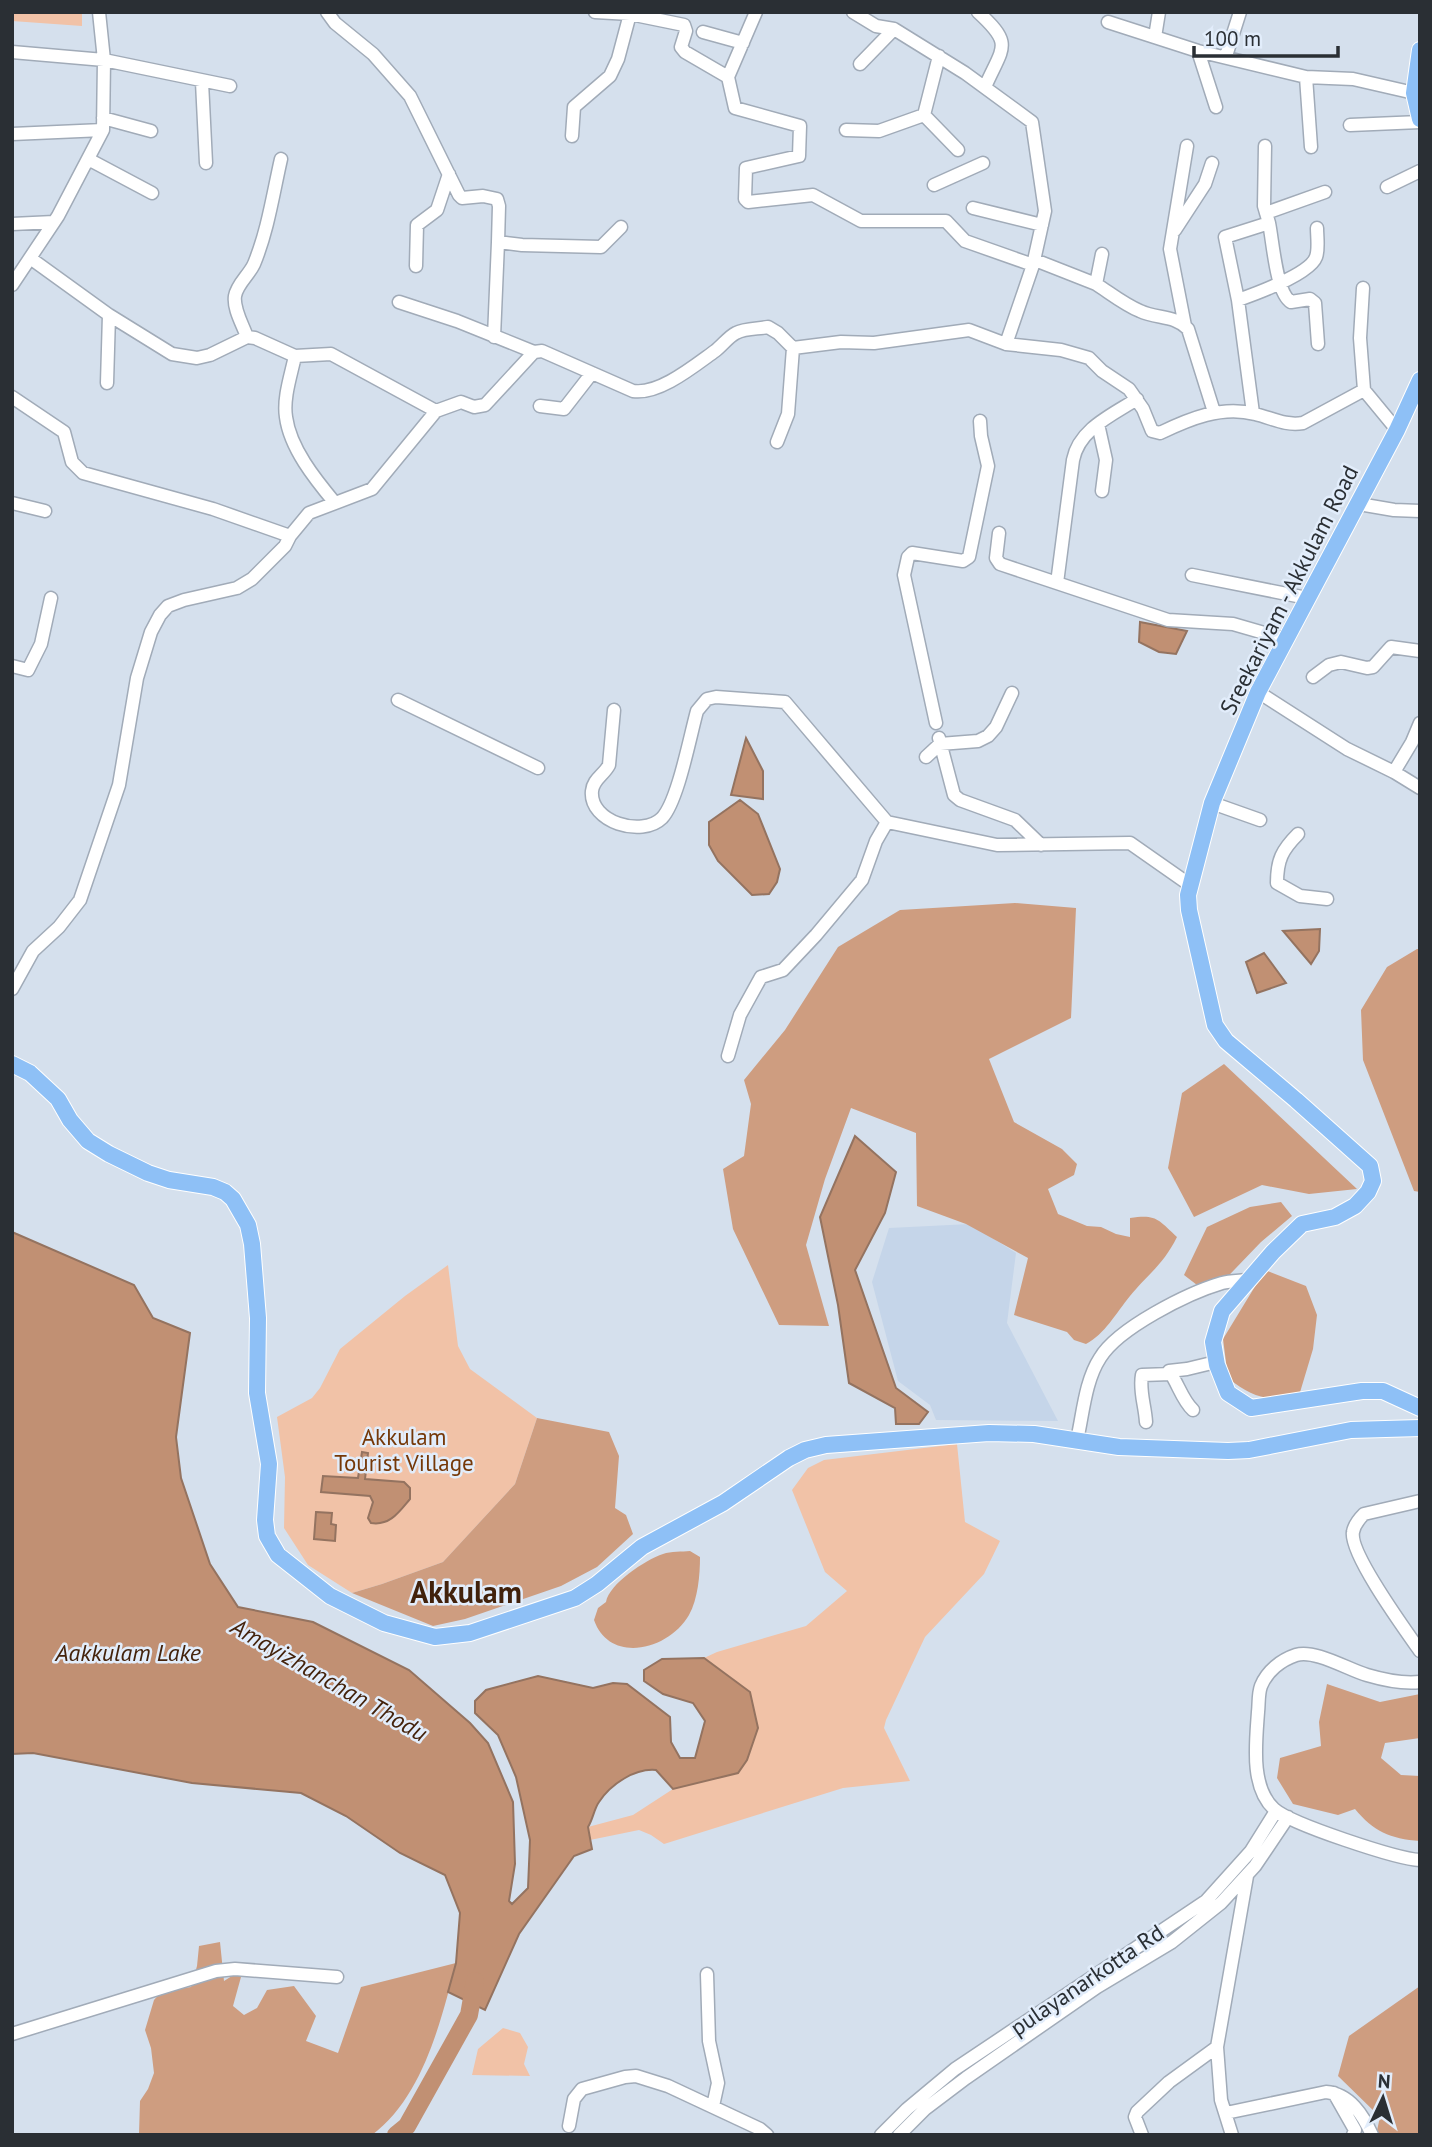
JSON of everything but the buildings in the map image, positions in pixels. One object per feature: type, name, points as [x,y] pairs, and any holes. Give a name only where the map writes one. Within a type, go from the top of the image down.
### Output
[{"type":"main road","points":[[1420,50],[1414,93],[1420,120]]},
{"type":"main road","name":"Sreekariyam - Akkulam Road","points":[[1420,380],[1359,504],[1258,692],[1212,803],[1190,885],[1189,910],[1215,1025],[1226,1041],[1370,1167],[1373,1181],[1368,1192],[1355,1206],[1335,1217],[1302,1224],[1273,1252],[1222,1311],[1213,1342],[1216,1362],[1228,1393],[1251,1408],[1362,1391],[1383,1391],[1420,1408]]},
{"type":"main road","points":[[12,1064],[30,1073],[49,1090],[88,1141],[109,1154],[148,1173],[169,1180],[213,1187],[233,1199],[248,1225],[252,1244],[258,1318],[257,1393],[269,1464],[265,1520],[267,1536],[278,1555],[330,1596],[384,1623],[435,1637],[470,1633],[575,1598],[597,1584],[642,1547],[723,1503],[789,1458],[805,1450],[826,1445],[989,1433],[1034,1434],[1119,1447],[1228,1451],[1249,1450],[1351,1430],[1420,1428]]},
{"type":"street","points":[[12,285],[54,222],[88,159],[103,124],[104,60],[99,12]]},
{"type":"street","points":[[327,12],[335,23],[373,54],[410,96],[462,198],[483,196],[497,199],[499,206],[494,337]]},
{"type":"street","points":[[595,12],[630,14],[684,25],[686,31],[681,47],[685,52],[728,77]]},
{"type":"street","points":[[755,12],[728,77],[735,108],[800,126],[799,156],[746,168],[745,199],[748,202],[813,195],[861,221],[946,221],[965,240],[1096,284],[1137,310],[1172,318],[1185,326]]},
{"type":"street","points":[[853,12],[876,26],[894,29],[985,87],[1032,122],[1045,211],[1034,262],[1006,344]]},
{"type":"street","points":[[978,12],[996,29],[1002,40],[1001,49],[985,87]]},
{"type":"street","points":[[1155,37],[1159,12]]},
{"type":"street","points":[[1226,56],[1240,12]]},
{"type":"street","points":[[572,136],[575,107],[610,76],[618,59],[630,14]]},
{"type":"street","points":[[1108,22],[1198,51],[1306,77],[1353,79],[1414,93]]},
{"type":"street","points":[[860,64],[894,29]]},
{"type":"street","points":[[702,32],[743,43]]},
{"type":"street","points":[[1198,51],[1216,107]]},
{"type":"street","points":[[12,52],[104,60],[230,86]]},
{"type":"street","points":[[925,115],[939,57]]},
{"type":"street","points":[[1306,77],[1311,147]]},
{"type":"street","points":[[202,82],[206,163]]},
{"type":"street","points":[[846,130],[879,131],[925,115]]},
{"type":"street","points":[[925,115],[958,150]]},
{"type":"street","points":[[1350,125],[1420,120]]},
{"type":"street","points":[[12,134],[103,124],[151,131]]},
{"type":"street","points":[[1187,146],[1170,253],[1185,326],[1214,412]]},
{"type":"street","points":[[1265,146],[1268,218],[1280,284],[1287,300],[1291,302],[1310,299],[1315,303],[1318,344]]},
{"type":"street","points":[[88,159],[152,193]]},
{"type":"street","points":[[247,337],[236,307],[236,294],[257,256],[281,159]]},
{"type":"street","points":[[934,185],[983,163]]},
{"type":"street","points":[[1172,233],[1205,184],[1212,163]]},
{"type":"street","points":[[1387,187],[1420,171]]},
{"type":"street","points":[[416,266],[417,225],[438,210],[449,174]]},
{"type":"street","points":[[1254,413],[1238,300],[1225,237],[1325,191]]},
{"type":"street","points":[[973,208],[1042,225]]},
{"type":"street","points":[[12,224],[54,222]]},
{"type":"street","points":[[498,242],[601,247],[621,227]]},
{"type":"street","points":[[1238,300],[1280,284],[1316,258],[1317,228]]},
{"type":"street","points":[[1096,284],[1102,254]]},
{"type":"street","points":[[30,258],[108,315],[172,354],[185,357],[210,355],[247,337],[295,356],[331,354],[436,411]]},
{"type":"street","points":[[1363,288],[1360,338],[1364,390],[1397,430]]},
{"type":"street","points":[[399,302],[457,321],[534,352],[542,351],[633,391],[645,393],[662,386],[735,334],[768,327],[793,348],[788,414],[777,442]]},
{"type":"street","points":[[107,383],[108,315]]},
{"type":"street","points":[[793,348],[841,342],[874,343],[969,330],[1006,344],[1061,350],[1089,358],[1101,371],[1129,389],[1143,409],[1152,432],[1160,433],[1214,412],[1254,413],[1291,425],[1303,423],[1364,390]]},
{"type":"street","points":[[12,989],[33,951],[59,927],[80,900],[119,786],[137,678],[151,632],[160,615],[168,606],[237,588],[252,579],[285,546],[309,513],[372,489],[436,411],[461,401],[474,407],[485,405],[534,352]]},
{"type":"street","points":[[295,356],[285,415],[292,440],[319,484],[335,503]]},
{"type":"street","points":[[540,406],[564,409],[592,373]]},
{"type":"street","points":[[12,397],[64,432],[72,462],[83,473],[213,509],[290,536]]},
{"type":"street","points":[[1057,583],[1074,452],[1081,439],[1098,424],[1137,399]]},
{"type":"street","points":[[936,723],[904,575],[908,557],[912,554],[963,561],[969,557],[988,466],[980,421]]},
{"type":"street","points":[[1098,424],[1105,460],[1102,491]]},
{"type":"street","points":[[12,503],[45,510]]},
{"type":"street","points":[[1359,504],[1394,510],[1420,510]]},
{"type":"street","points":[[999,533],[997,563],[1167,620],[1233,624],[1285,639]]},
{"type":"street","points":[[1192,575],[1307,598]]},
{"type":"street","points":[[12,666],[28,670],[41,644],[51,598]]},
{"type":"street","points":[[1313,677],[1329,665],[1340,662],[1373,667],[1391,647],[1420,651]]},
{"type":"street","points":[[1258,692],[1347,749],[1420,788]]},
{"type":"street","points":[[926,757],[940,741],[978,741],[988,736],[996,727],[1012,693]]},
{"type":"street","points":[[614,710],[609,765],[592,789],[594,805],[609,819],[628,826],[644,826],[661,819],[671,803],[697,711],[707,699],[716,697],[785,702],[887,822],[998,845],[1130,843],[1190,885]]},
{"type":"street","points":[[398,700],[538,768]]},
{"type":"street","points":[[1394,772],[1420,723]]},
{"type":"street","points":[[940,741],[954,795],[960,800],[1014,820],[1041,845]]},
{"type":"street","points":[[1212,803],[1260,820]]},
{"type":"street","points":[[728,1056],[740,1015],[761,977],[783,970],[862,880],[876,841],[887,822]]},
{"type":"street","points":[[1298,834],[1283,848],[1277,883],[1300,896],[1327,899]]},
{"type":"street","points":[[1077,1440],[1093,1373],[1099,1358],[1111,1344],[1140,1322],[1183,1298],[1223,1282],[1248,1280]]},
{"type":"street","points":[[1193,1410],[1185,1403],[1179,1385],[1169,1371],[1216,1362]]},
{"type":"street","points":[[1146,1422],[1145,1406],[1139,1388],[1142,1375],[1171,1374]]},
{"type":"street","points":[[1420,1501],[1364,1514],[1353,1533],[1354,1548],[1420,1651]]},
{"type":"street","points":[[1420,1682],[1407,1683],[1367,1675],[1309,1654],[1298,1654],[1270,1671],[1260,1688],[1255,1743],[1266,1801],[1282,1814],[1307,1826],[1372,1848],[1420,1860]]},
{"type":"street","points":[[899,2135],[925,2109],[966,2078],[1097,1987],[1172,1942],[1221,1903],[1275,1840],[1282,1814]]},
{"type":"street","name":"pulayanarkotta Rd","points":[[881,2135],[955,2069],[1206,1901],[1282,1814]]},
{"type":"street","points":[[1232,2135],[1221,2100],[1217,2047],[1251,1852]]},
{"type":"street","points":[[12,2034],[216,1971],[234,1969],[337,1977]]},
{"type":"street","points":[[707,1974],[709,2041],[718,2083],[713,2106]]},
{"type":"street","points":[[1142,2135],[1135,2117],[1137,2112],[1169,2082],[1217,2047]]},
{"type":"street","points":[[569,2126],[574,2099],[582,2089],[625,2077],[643,2077],[713,2106],[767,2135]]},
{"type":"street","points":[[1226,2113],[1314,2094],[1334,2093],[1353,2105],[1366,2120],[1372,2135]]},
{"type":"street","points":[[1334,2093],[1355,2130],[1353,2135]]},
{"type":"shaded area","points":[[1015,903],[1076,908],[1071,1018],[989,1059],[1014,1122],[1062,1149],[1077,1164],[1074,1175],[1048,1189],[1058,1214],[1087,1226],[1101,1227],[1130,1237],[1130,1218],[1156,1219],[1177,1237],[1172,1247],[1105,1329],[1086,1344],[1074,1340],[1067,1332],[1014,1315],[1028,1258],[966,1224],[917,1206],[916,1133],[851,1108],[825,1179],[806,1245],[829,1326],[779,1325],[733,1229],[723,1169],[744,1156],[751,1104],[744,1080],[785,1030],[838,947],[900,910]]},
{"type":"shaded area","points":[[1420,949],[1420,1192],[1414,1191],[1363,1060],[1361,1010],[1387,967]]},
{"type":"shaded area","points":[[1224,1064],[1357,1189],[1309,1194],[1262,1185],[1194,1217],[1168,1168],[1182,1093]]},
{"type":"shaded area","points":[[1281,1202],[1292,1216],[1261,1242],[1210,1295],[1184,1275],[1207,1227],[1250,1207]]},
{"type":"shaded area","points":[[970,1224],[1016,1253],[1007,1323],[1058,1421],[936,1420],[930,1405],[898,1381],[872,1282],[889,1228]]},
{"type":"shaded area","points":[[1265,1270],[1306,1286],[1317,1315],[1313,1349],[1298,1399],[1277,1399],[1253,1394],[1228,1378],[1223,1339]]},
{"type":"shaded area","points":[[537,1418],[609,1432],[619,1456],[615,1508],[626,1515],[633,1534],[597,1567],[561,1586],[465,1619],[433,1626],[352,1593],[443,1562],[515,1484]]},
{"type":"shaded area","points":[[690,1551],[700,1557],[698,1587],[692,1609],[680,1627],[668,1637],[640,1648],[613,1643],[602,1634],[594,1620],[598,1608],[606,1602],[621,1580],[638,1567],[663,1554]]},
{"type":"shaded area","points":[[1327,1684],[1380,1702],[1420,1694],[1420,1738],[1385,1743],[1381,1758],[1401,1775],[1420,1776],[1420,1841],[1383,1832],[1355,1809],[1338,1815],[1293,1804],[1277,1778],[1280,1758],[1321,1746],[1319,1722]]},
{"type":"shaded area","points":[[220,1942],[224,1981],[235,1974],[241,1977],[233,2006],[244,2015],[257,2008],[267,1990],[294,1986],[316,2016],[306,2041],[338,2053],[361,1987],[456,1963],[436,2033],[417,2079],[390,2119],[372,2135],[139,2135],[140,2101],[154,2073],[151,2048],[145,2030],[154,2000],[162,1991],[191,1987],[199,1946]]},
{"type":"shaded area","points":[[1420,1986],[1420,2135],[1376,2135],[1380,2117],[1338,2076],[1349,2036]]},
{"type":"green space","points":[[12,12],[82,12],[82,26],[12,21]]},
{"type":"green space","name":"Akkulam Tourist Village","points":[[448,1265],[458,1346],[470,1369],[537,1418],[515,1484],[443,1562],[352,1593],[308,1565],[284,1528],[285,1477],[277,1417],[312,1398],[340,1349]]},
{"type":"green space","points":[[957,1444],[965,1522],[1000,1541],[984,1574],[925,1637],[886,1720],[884,1728],[910,1781],[843,1788],[664,1844],[639,1830],[590,1840],[588,1827],[633,1815],[673,1789],[738,1773],[750,1692],[704,1658],[806,1626],[847,1591],[825,1572],[792,1490],[808,1468],[824,1460]]},
{"type":"green space","points":[[503,2028],[520,2033],[528,2047],[524,2064],[530,2076],[472,2075],[478,2049]]},
{"type":"water","points":[[1140,622],[1187,631],[1176,654],[1159,652],[1139,642]]},
{"type":"water","points":[[746,738],[763,771],[763,799],[731,795]]},
{"type":"water","points":[[740,800],[758,814],[780,869],[777,882],[769,894],[752,895],[718,861],[709,845],[709,822]]},
{"type":"water","points":[[1320,929],[1319,951],[1311,964],[1283,931]]},
{"type":"water","points":[[1264,953],[1286,983],[1257,993],[1246,962]]},
{"type":"water","points":[[855,1136],[896,1172],[885,1213],[855,1270],[896,1388],[928,1412],[919,1424],[896,1424],[895,1408],[849,1383],[838,1305],[820,1217]]},
{"type":"water","name":"Aakkulam Lake","points":[[12,1232],[134,1285],[153,1318],[190,1333],[176,1437],[181,1478],[210,1564],[238,1607],[313,1622],[409,1670],[470,1723],[488,1743],[513,1802],[515,1864],[509,1901],[512,1904],[528,1888],[530,1840],[516,1777],[498,1735],[475,1713],[475,1701],[486,1690],[538,1676],[593,1688],[613,1683],[627,1684],[670,1717],[671,1742],[680,1758],[695,1758],[705,1721],[693,1703],[663,1694],[644,1681],[644,1670],[662,1659],[704,1658],[750,1692],[758,1728],[747,1760],[738,1773],[673,1789],[656,1770],[648,1770],[624,1779],[604,1795],[588,1827],[592,1849],[574,1856],[519,1934],[485,2010],[448,1992],[456,1963],[460,1913],[445,1875],[400,1853],[346,1816],[301,1793],[192,1783],[33,1753],[12,1754]]},
{"type":"water","points":[[362,1452],[368,1453],[365,1479],[404,1482],[410,1488],[410,1499],[393,1517],[384,1522],[371,1523],[368,1518],[373,1502],[370,1496],[321,1492],[323,1476],[358,1478]]},
{"type":"water","points":[[316,1512],[332,1513],[331,1524],[336,1525],[335,1541],[314,1539]]},
{"type":"waterway","name":"Amayizhanchan Thodu","points":[[396,2135],[407,2126],[469,2015],[475,1981]]},
{"type":"district","name":"Akkulam","points":[[466,1593]]}]
